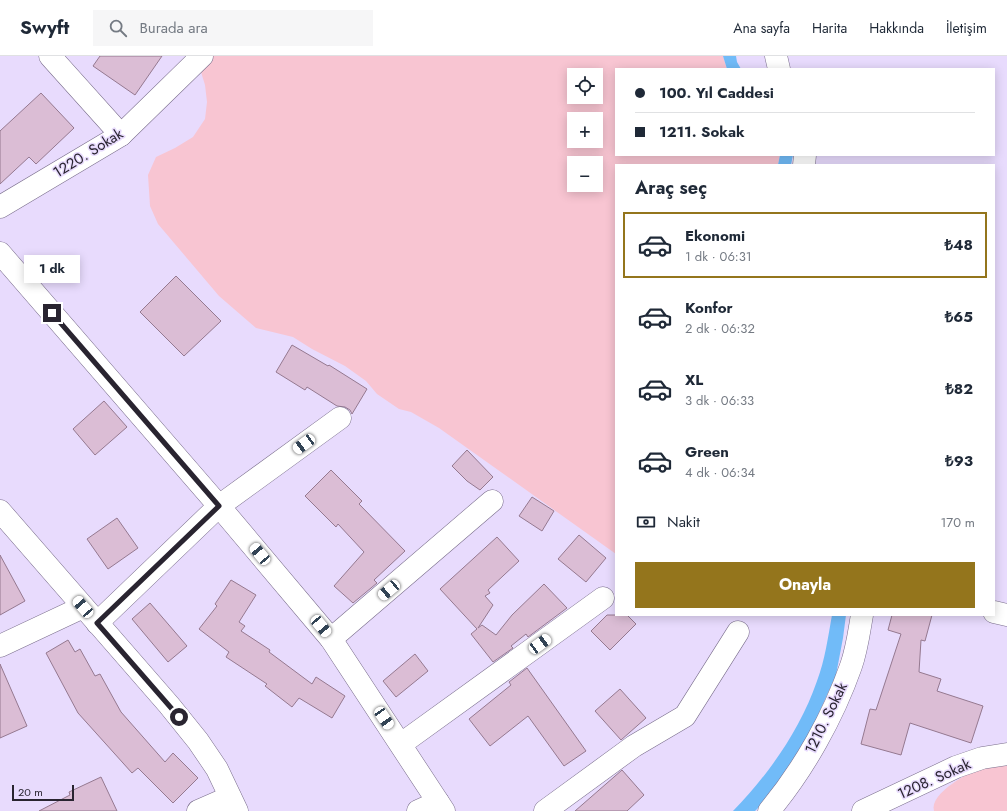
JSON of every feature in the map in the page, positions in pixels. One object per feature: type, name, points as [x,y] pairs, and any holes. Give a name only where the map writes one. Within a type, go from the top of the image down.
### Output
[{"type":"street","points":[[50,56],[121,135]]},
{"type":"street","name":"1220. Sokak","points":[[0,207],[121,135],[202,56]]},
{"type":"street","points":[[776,56],[779,68]]},
{"type":"street","points":[[0,253],[219,506],[331,639],[441,806],[418,811]]},
{"type":"street","points":[[0,646],[90,615],[219,506],[340,418]]},
{"type":"street","points":[[331,639],[492,501]]},
{"type":"street","points":[[0,511],[169,705],[198,741],[217,769],[234,804],[198,811]]},
{"type":"street","points":[[401,744],[603,598]]},
{"type":"street","points":[[995,612],[1007,615]]},
{"type":"street","name":"1210. Sokak","points":[[769,811],[796,777],[842,689],[852,664],[862,616]]},
{"type":"street","points":[[545,811],[634,746],[685,716],[738,632]]},
{"type":"street","name":"1208. Sokak","points":[[863,811],[956,767],[982,758],[1007,754]]},
{"type":"shaded area","points":[[208,56],[723,56],[727,68],[615,68],[615,156],[780,156],[778,164],[615,164],[615,553],[439,428],[411,412],[399,409],[377,394],[366,381],[345,366],[312,349],[293,337],[256,328],[219,296],[158,224],[150,206],[148,175],[156,157],[193,137],[205,119],[207,102],[205,85],[201,72]]},
{"type":"shaded area","points":[[1007,763],[1007,811],[934,811],[934,804],[938,797],[944,790],[961,778],[985,766]]},
{"type":"water","points":[[723,56],[736,56],[740,68],[727,68]]},
{"type":"water","points":[[780,156],[793,156],[791,164],[778,164]]},
{"type":"water","points":[[832,616],[846,616],[836,675],[810,733],[781,778],[761,805],[755,811],[733,811],[771,767],[802,717],[820,673]]},
{"type":"building","points":[[100,56],[162,56],[135,95],[93,66]]},
{"type":"building","points":[[41,93],[74,128],[36,164],[29,157],[0,184],[0,131]]},
{"type":"building","points":[[176,276],[221,321],[184,356],[140,312]]},
{"type":"building","points":[[292,345],[328,366],[329,365],[367,389],[352,414],[350,410],[345,407],[337,406],[307,387],[305,390],[276,372]]},
{"type":"building","points":[[104,401],[127,427],[95,455],[73,429]]},
{"type":"building","points":[[467,450],[493,477],[480,490],[467,481],[452,466]]},
{"type":"building","points":[[331,470],[362,501],[359,504],[405,551],[374,580],[377,583],[353,603],[334,586],[364,552],[338,524],[336,527],[305,496]]},
{"type":"building","points":[[532,497],[554,511],[542,531],[519,516]]},
{"type":"building","points":[[117,518],[138,548],[108,569],[87,539]]},
{"type":"building","points":[[579,535],[606,558],[586,582],[558,559]]},
{"type":"building","points":[[497,537],[519,561],[488,590],[490,593],[485,596],[493,605],[478,628],[482,625],[496,635],[512,615],[544,584],[567,608],[528,637],[526,634],[511,646],[513,648],[493,662],[471,634],[477,629],[440,589]]},
{"type":"building","points":[[0,555],[25,601],[0,615]]},
{"type":"building","points":[[231,580],[256,595],[239,622],[245,626],[241,631],[270,650],[269,652],[312,684],[316,677],[345,696],[332,718],[299,698],[292,707],[265,686],[267,684],[226,657],[229,652],[199,629],[217,606],[215,604]]},
{"type":"building","points":[[150,603],[187,646],[168,662],[132,619]]},
{"type":"building","points":[[607,615],[628,616],[636,624],[610,650],[591,631]]},
{"type":"building","points":[[892,616],[932,616],[925,641],[921,640],[919,672],[941,679],[937,691],[983,706],[971,743],[910,723],[901,755],[861,744],[870,709],[876,710],[901,634],[888,630]]},
{"type":"building","points":[[68,640],[75,652],[80,649],[95,676],[100,674],[121,712],[165,762],[173,753],[198,778],[173,803],[138,768],[132,773],[78,713],[46,653]]},
{"type":"building","points":[[415,654],[428,671],[396,697],[383,681]]},
{"type":"building","points":[[0,664],[27,726],[0,738]]},
{"type":"building","points":[[527,668],[586,751],[564,766],[528,716],[490,746],[469,719],[511,685],[509,682]]},
{"type":"building","points":[[620,689],[646,718],[621,740],[595,711]]},
{"type":"building","points":[[622,770],[644,795],[627,811],[575,811]]},
{"type":"building","points":[[101,777],[117,811],[39,811],[70,795],[69,792]]},
{"type":"route","points":[[52,313],[219,506],[97,623],[179,717]]}]
